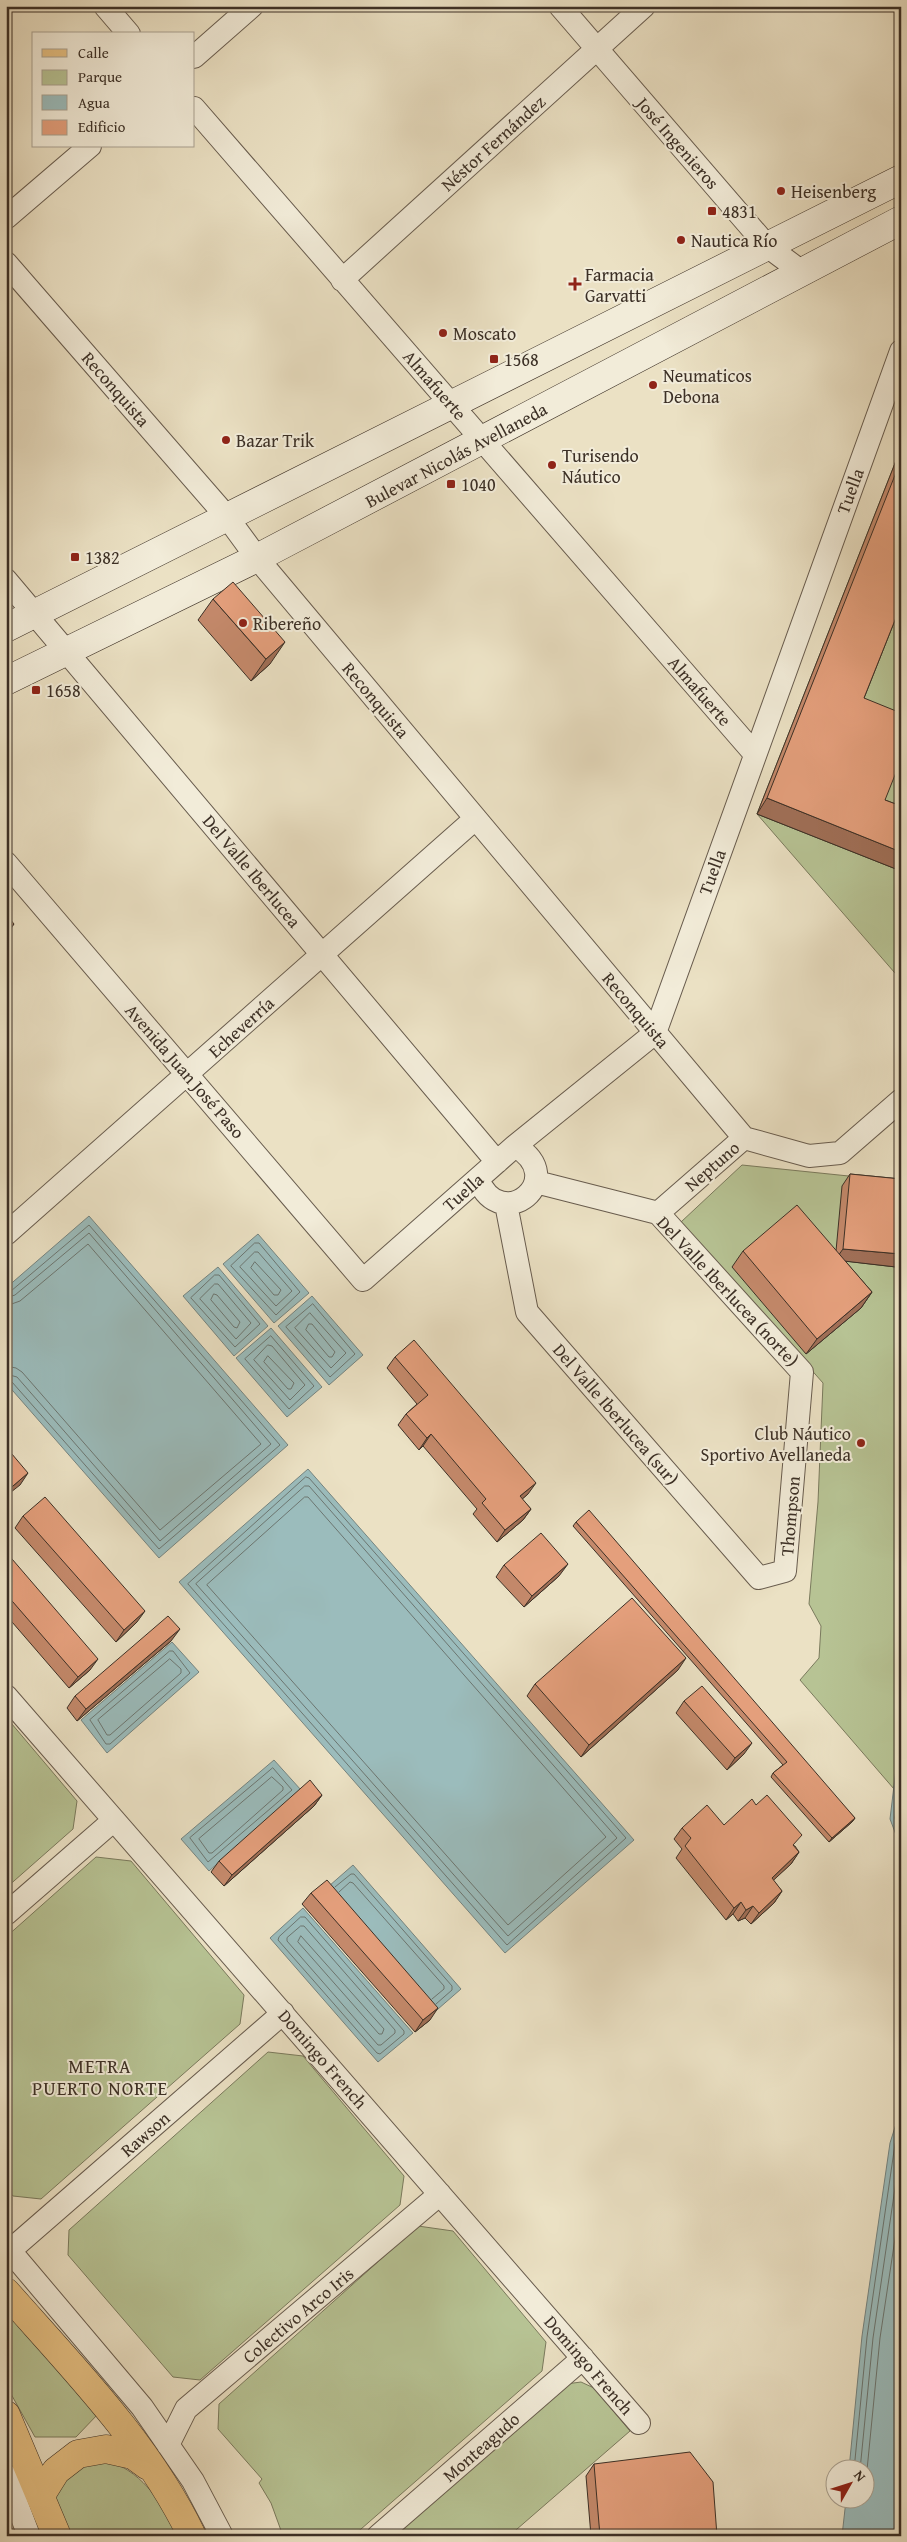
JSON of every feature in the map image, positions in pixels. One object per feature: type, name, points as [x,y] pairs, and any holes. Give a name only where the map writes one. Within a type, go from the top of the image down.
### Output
[{"type":"main road","points":[[6,628],[901,179]]},
{"type":"main road","name":"Bulevar Nicolás Avellaneda","points":[[6,681],[257,558],[901,220]]},
{"type":"main road","points":[[6,2292],[104,2404],[155,2472],[192,2536]]},
{"type":"main road","points":[[9,2433],[42,2495],[57,2536]]},
{"type":"main road","points":[[42,2495],[56,2471],[78,2454],[106,2449],[133,2455],[155,2472]]},
{"type":"street","points":[[106,6],[127,32]]},
{"type":"street","points":[[195,56],[252,6]]},
{"type":"street","name":"José Ingenieros","points":[[560,6],[767,246],[802,272]]},
{"type":"street","name":"Néstor Fernández","points":[[342,280],[644,6]]},
{"type":"street","name":"Almafuerte","points":[[195,109],[754,753]]},
{"type":"street","points":[[6,218],[88,148]]},
{"type":"street","name":"Reconquista","points":[[6,263],[227,517],[257,558],[744,1138]]},
{"type":"street","name":"Tuella","points":[[363,1280],[515,1146],[655,1033],[754,753],[901,351]]},
{"type":"street","name":"Del Valle Iberlucea","points":[[6,580],[68,650],[497,1162]]},
{"type":"street","name":"Echeverría","points":[[6,1234],[475,818]]},
{"type":"street","name":"Avenida Juan José Paso","points":[[6,863],[363,1280]]},
{"type":"street","name":"Neptuno","points":[[658,1213],[744,1138],[809,1156],[840,1153],[901,1100]]},
{"type":"street","points":[[478,1179],[483,1192],[493,1200],[506,1204],[524,1198],[536,1182],[536,1167],[528,1154],[515,1146]]},
{"type":"street","name":"Del Valle Iberlucea (norte)","points":[[536,1182],[658,1213],[802,1372]]},
{"type":"street","name":"Del Valle Iberlucea (sur)","points":[[506,1204],[527,1312],[759,1578],[786,1571]]},
{"type":"street","name":"Thompson","points":[[786,1571],[802,1372]]},
{"type":"street","name":"Domingo French","points":[[6,1696],[639,2423]]},
{"type":"street","points":[[6,1914],[114,1820]]},
{"type":"street","name":"Rawson","points":[[8,2250],[283,2013]]},
{"type":"street","name":"Colectivo Arco Iris","points":[[168,2445],[186,2409],[440,2194]]},
{"type":"street","points":[[8,2250],[142,2407],[193,2481],[222,2536]]},
{"type":"street","name":"Monteagudo","points":[[378,2536],[583,2358]]},
{"type":"street","points":[[6,2476],[29,2536]]},
{"type":"green space","points":[[901,448],[901,980],[757,814]]},
{"type":"green space","name":"Club Náutico Sportivo Avellaneda","points":[[901,1162],[901,1727],[894,1789],[800,1680],[819,1658],[821,1626],[809,1604],[818,1502],[823,1383],[681,1222],[742,1165],[897,1181]]},
{"type":"green space","points":[[6,1717],[77,1801],[73,1829],[6,1888]]},
{"type":"green space","points":[[96,1857],[131,1861],[244,1995],[240,2024],[41,2199],[13,2196],[6,2188],[6,1937]]},
{"type":"green space","points":[[268,2052],[303,2056],[404,2176],[400,2205],[200,2380],[173,2377],[68,2255],[69,2230]]},
{"type":"green space","points":[[418,2226],[453,2231],[546,2342],[542,2371],[353,2536],[283,2536],[271,2503],[259,2483],[262,2479],[218,2429],[219,2404]]},
{"type":"green space","points":[[6,2312],[98,2414],[76,2437],[35,2437],[6,2385]]},
{"type":"green space","points":[[581,2382],[594,2388],[630,2431],[509,2536],[392,2536],[566,2384]]},
{"type":"green space","points":[[109,2461],[122,2467],[143,2482],[182,2536],[67,2536],[55,2501],[55,2489],[80,2463]]},
{"type":"water","points":[[89,1216],[288,1445],[159,1558],[6,1383],[6,1288]]},
{"type":"water","points":[[258,1234],[309,1293],[274,1323],[223,1264]]},
{"type":"water","points":[[218,1267],[268,1326],[234,1356],[183,1296]]},
{"type":"water","points":[[312,1296],[363,1355],[329,1385],[278,1326]]},
{"type":"water","points":[[271,1328],[322,1387],[287,1417],[236,1358]]},
{"type":"water","points":[[308,1469],[634,1840],[505,1953],[179,1582]]},
{"type":"water","points":[[172,1642],[199,1672],[107,1753],[81,1720]]},
{"type":"water","points":[[901,1727],[901,1848],[890,1819]]},
{"type":"water","points":[[274,1760],[301,1790],[209,1871],[181,1839]]},
{"type":"water","points":[[353,1865],[461,1989],[430,2016],[321,1893]]},
{"type":"water","points":[[303,1908],[413,2033],[378,2062],[270,1938]]},
{"type":"water","points":[[901,2108],[901,2536],[842,2536],[845,2510],[874,2510],[874,2460],[850,2460],[862,2336],[890,2143]]},
{"type":"building","points":[[901,460],[901,605],[864,698],[901,713],[901,760],[885,800],[901,806],[901,852],[767,798]]},
{"type":"building","points":[[233,582],[285,642],[266,659],[213,599]]},
{"type":"building","points":[[6,914],[14,924],[6,931]]},
{"type":"building","points":[[850,1174],[901,1179],[901,1254],[843,1249]]},
{"type":"building","points":[[797,1205],[872,1292],[817,1339],[743,1251]]},
{"type":"building","points":[[414,1340],[536,1483],[520,1496],[531,1509],[505,1530],[482,1503],[486,1499],[431,1434],[427,1438],[406,1414],[428,1395],[395,1357]]},
{"type":"building","points":[[6,1447],[28,1473],[6,1492]]},
{"type":"building","points":[[45,1497],[145,1611],[124,1630],[23,1516]]},
{"type":"building","points":[[589,1510],[855,1818],[832,1838],[773,1773],[787,1762],[576,1522]]},
{"type":"building","points":[[541,1533],[568,1564],[532,1596],[504,1565]]},
{"type":"building","points":[[6,1552],[98,1659],[78,1677],[6,1594]]},
{"type":"building","points":[[632,1598],[686,1658],[589,1745],[535,1684]]},
{"type":"building","points":[[168,1616],[180,1629],[86,1709],[75,1696]]},
{"type":"building","points":[[702,1686],[752,1743],[735,1758],[684,1701]]},
{"type":"building","points":[[310,1780],[322,1795],[232,1875],[219,1861]]},
{"type":"building","points":[[767,1795],[802,1835],[793,1845],[799,1852],[772,1878],[782,1891],[759,1913],[753,1906],[746,1910],[741,1902],[734,1908],[685,1846],[691,1838],[682,1828],[707,1805],[724,1825],[752,1799],[756,1805]]},
{"type":"building","points":[[327,1880],[438,2008],[423,2020],[311,1893]]},
{"type":"building","points":[[690,2452],[713,2482],[717,2536],[600,2536],[594,2464]]},
{"type":"place","name":"Heisenberg","points":[[781,191]]},
{"type":"place","name":"4831","points":[[712,211]]},
{"type":"place","name":"Nautica Río","points":[[681,240]]},
{"type":"place","name":"Farmacia Garvatti","points":[[575,284]]},
{"type":"place","name":"Moscato","points":[[443,333]]},
{"type":"place","name":"1568","points":[[494,359]]},
{"type":"place","name":"Neumaticos Debona","points":[[653,385]]},
{"type":"place","name":"Bazar Trik","points":[[226,440]]},
{"type":"place","name":"Turisendo Náutico","points":[[552,465]]},
{"type":"place","name":"1040","points":[[451,484]]},
{"type":"place","name":"1382","points":[[75,557]]},
{"type":"place","name":"Ribereño","points":[[243,623]]},
{"type":"place","name":"1658","points":[[36,690]]},
{"type":"place","name":"Club Náutico Sportivo Avellaneda","points":[[861,1443]]},
{"type":"district","name":"METRA PUERTO NORTE","points":[[100,2077]]}]
